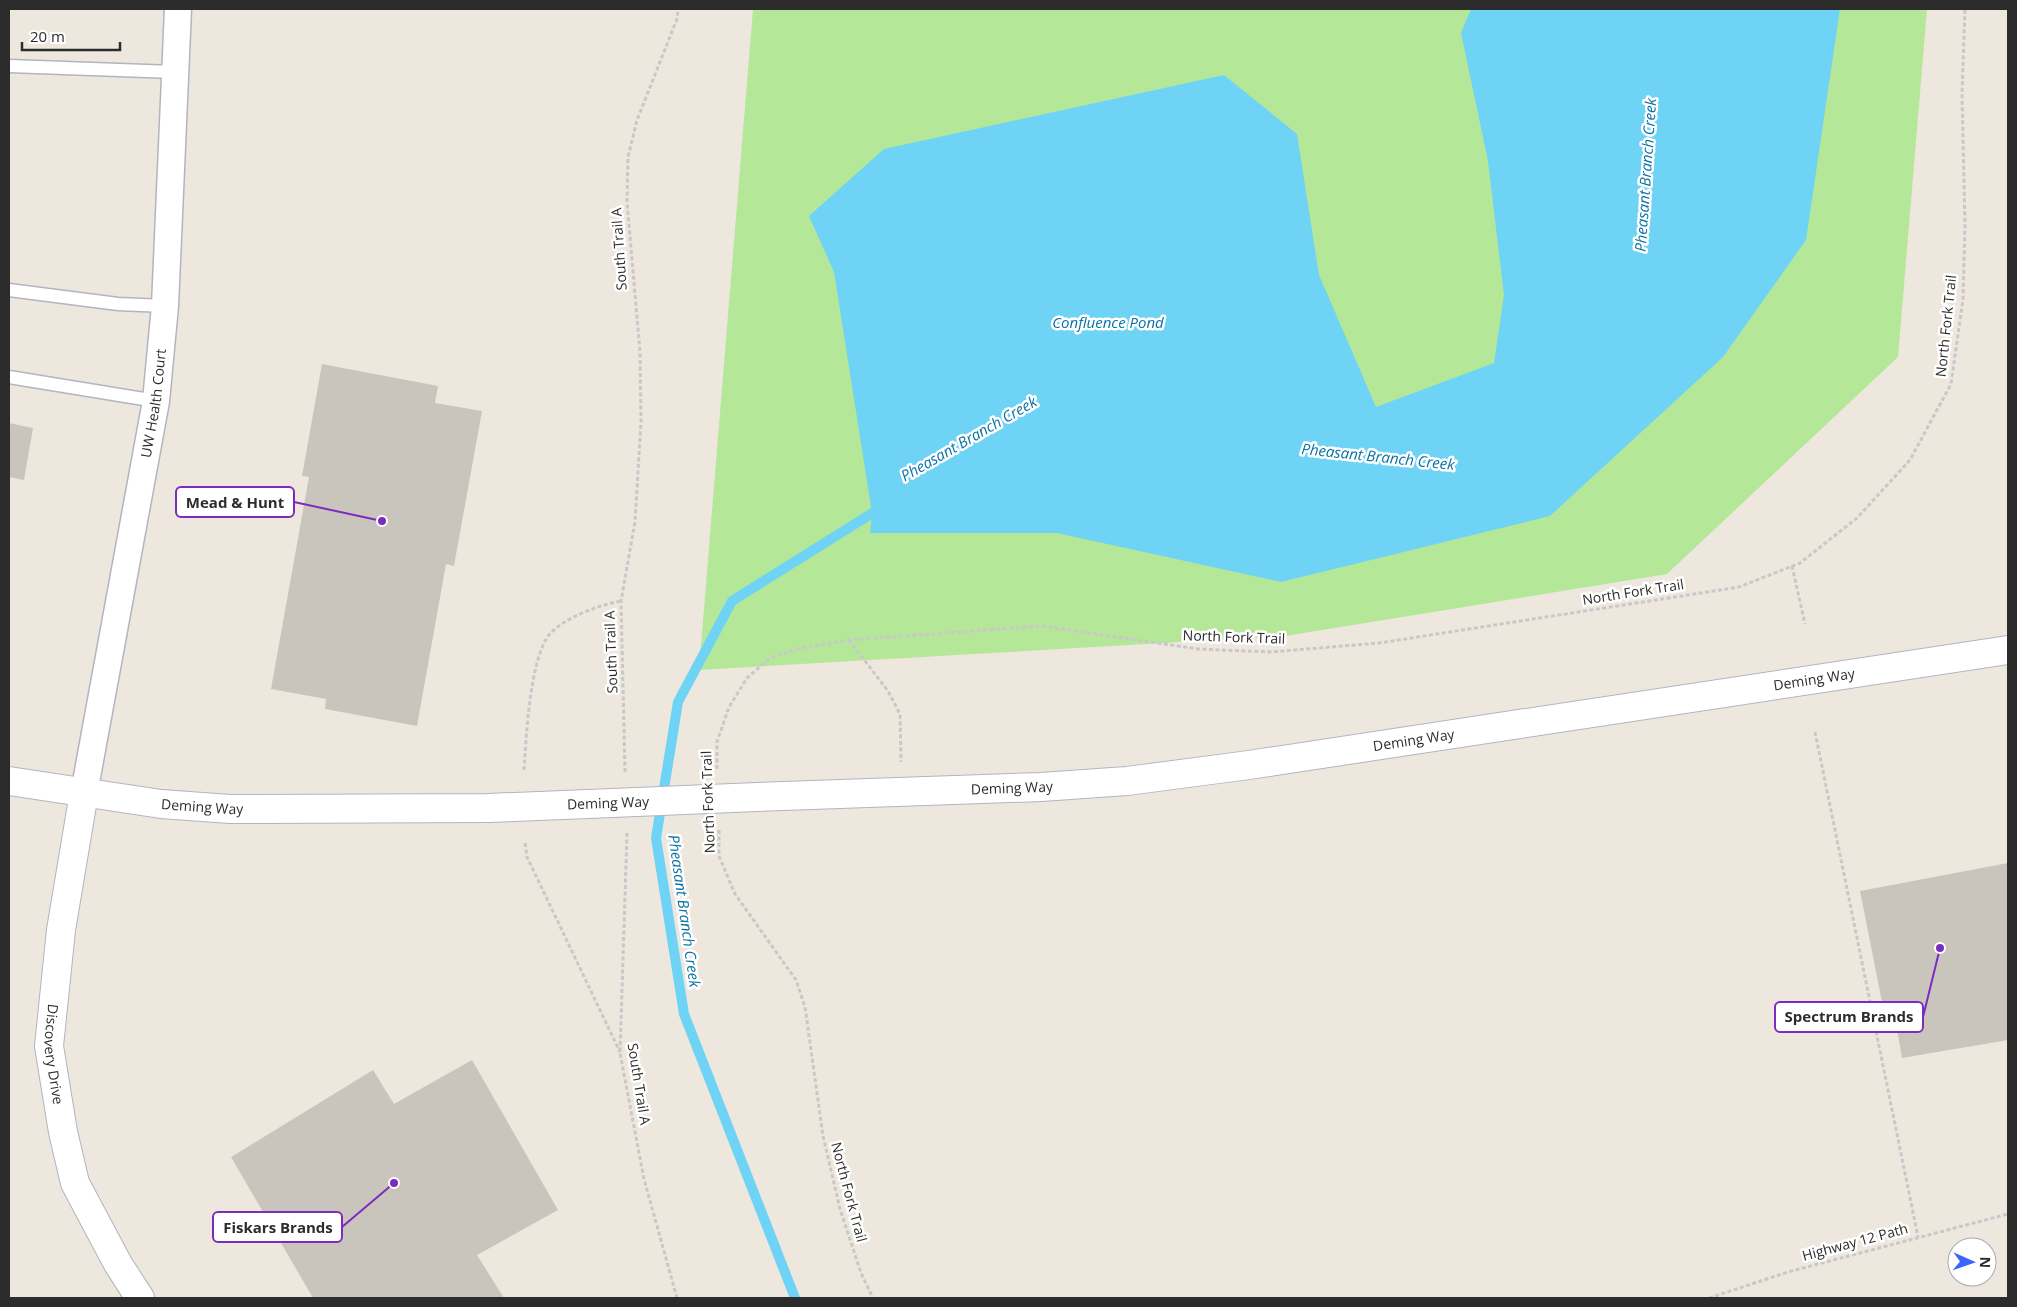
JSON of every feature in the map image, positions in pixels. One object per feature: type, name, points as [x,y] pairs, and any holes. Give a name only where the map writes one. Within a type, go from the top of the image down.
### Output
[{"type":"street","name":"UW Health Court","points":[[84,793],[156,400],[165,306],[178,9]]},
{"type":"street","name":"Deming Way","points":[[9,781],[161,804],[230,810],[488,808],[1050,787],[1127,781],[1212,770],[2008,650]]},
{"type":"street","name":"Discovery Drive","points":[[84,793],[60,930],[49,1046],[63,1132],[75,1183],[118,1264],[140,1298]]},
{"type":"lane","points":[[9,66],[174,72]]},
{"type":"lane","points":[[9,290],[118,304],[165,306]]},
{"type":"lane","points":[[9,377],[156,400]]},
{"type":"path","name":"South Trail A","points":[[626,778],[620,601],[635,522],[641,422],[640,352],[627,202],[628,157],[637,120],[677,19],[678,9]]},
{"type":"path","name":"North Fork Trail","points":[[718,771],[717,742],[729,707],[747,678],[770,658],[797,649],[849,640],[1042,626],[1198,649],[1281,651],[1379,643],[1739,587],[1800,563],[1857,518],[1910,460],[1951,384],[1963,299],[1965,226],[1962,93],[1964,9]]},
{"type":"path","points":[[1792,566],[1804,624]]},
{"type":"path","points":[[524,770],[530,696],[538,661],[549,635],[578,614],[605,604],[620,601]]},
{"type":"path","points":[[849,640],[888,691],[900,714],[901,792]]},
{"type":"path","points":[[1815,732],[1918,1237]]},
{"type":"path","name":"South Trail A","points":[[627,825],[628,853],[620,1053],[644,1180],[677,1298]]},
{"type":"path","name":"North Fork Trail","points":[[718,828],[719,856],[735,894],[796,980],[805,1007],[823,1136],[840,1210],[861,1273],[873,1298]]},
{"type":"path","points":[[525,843],[527,857],[620,1053]]},
{"type":"path","name":"Highway 12 Path","points":[[1709,1298],[1788,1272],[2008,1214]]},
{"type":"green space","points":[[753,9],[1927,9],[1898,357],[1667,574],[1285,636],[699,670]]},
{"type":"water","name":"Confluence Pond","points":[[1471,9],[1840,9],[1806,240],[1723,357],[1550,516],[1281,582],[1057,533],[870,533],[872,513],[834,272],[809,216],[884,149],[1224,75],[1297,134],[1319,275],[1376,407],[1494,363],[1504,295],[1488,161],[1461,33]]},
{"type":"building","points":[[322,364],[438,386],[435,403],[482,411],[454,566],[446,564],[417,726],[325,709],[326,699],[271,689],[309,477],[302,476]]},
{"type":"building","points":[[9,423],[33,428],[24,480],[9,477]]},
{"type":"building","points":[[2008,863],[2008,1040],[1902,1058],[1893,1006],[1883,1007],[1860,891]]},
{"type":"building","points":[[472,1060],[558,1210],[477,1255],[504,1298],[313,1298],[231,1157],[373,1070],[394,1104]]},
{"type":"waterway","name":"Pheasant Branch Creek","points":[[795,1298],[684,1014],[656,838],[678,702],[732,601],[882,507]]},
{"type":"place","name":"Mead & Hunt","points":[[382,521]]},
{"type":"place","name":"Spectrum Brands","points":[[1940,948]]},
{"type":"place","name":"Fiskars Brands","points":[[394,1183]]}]
